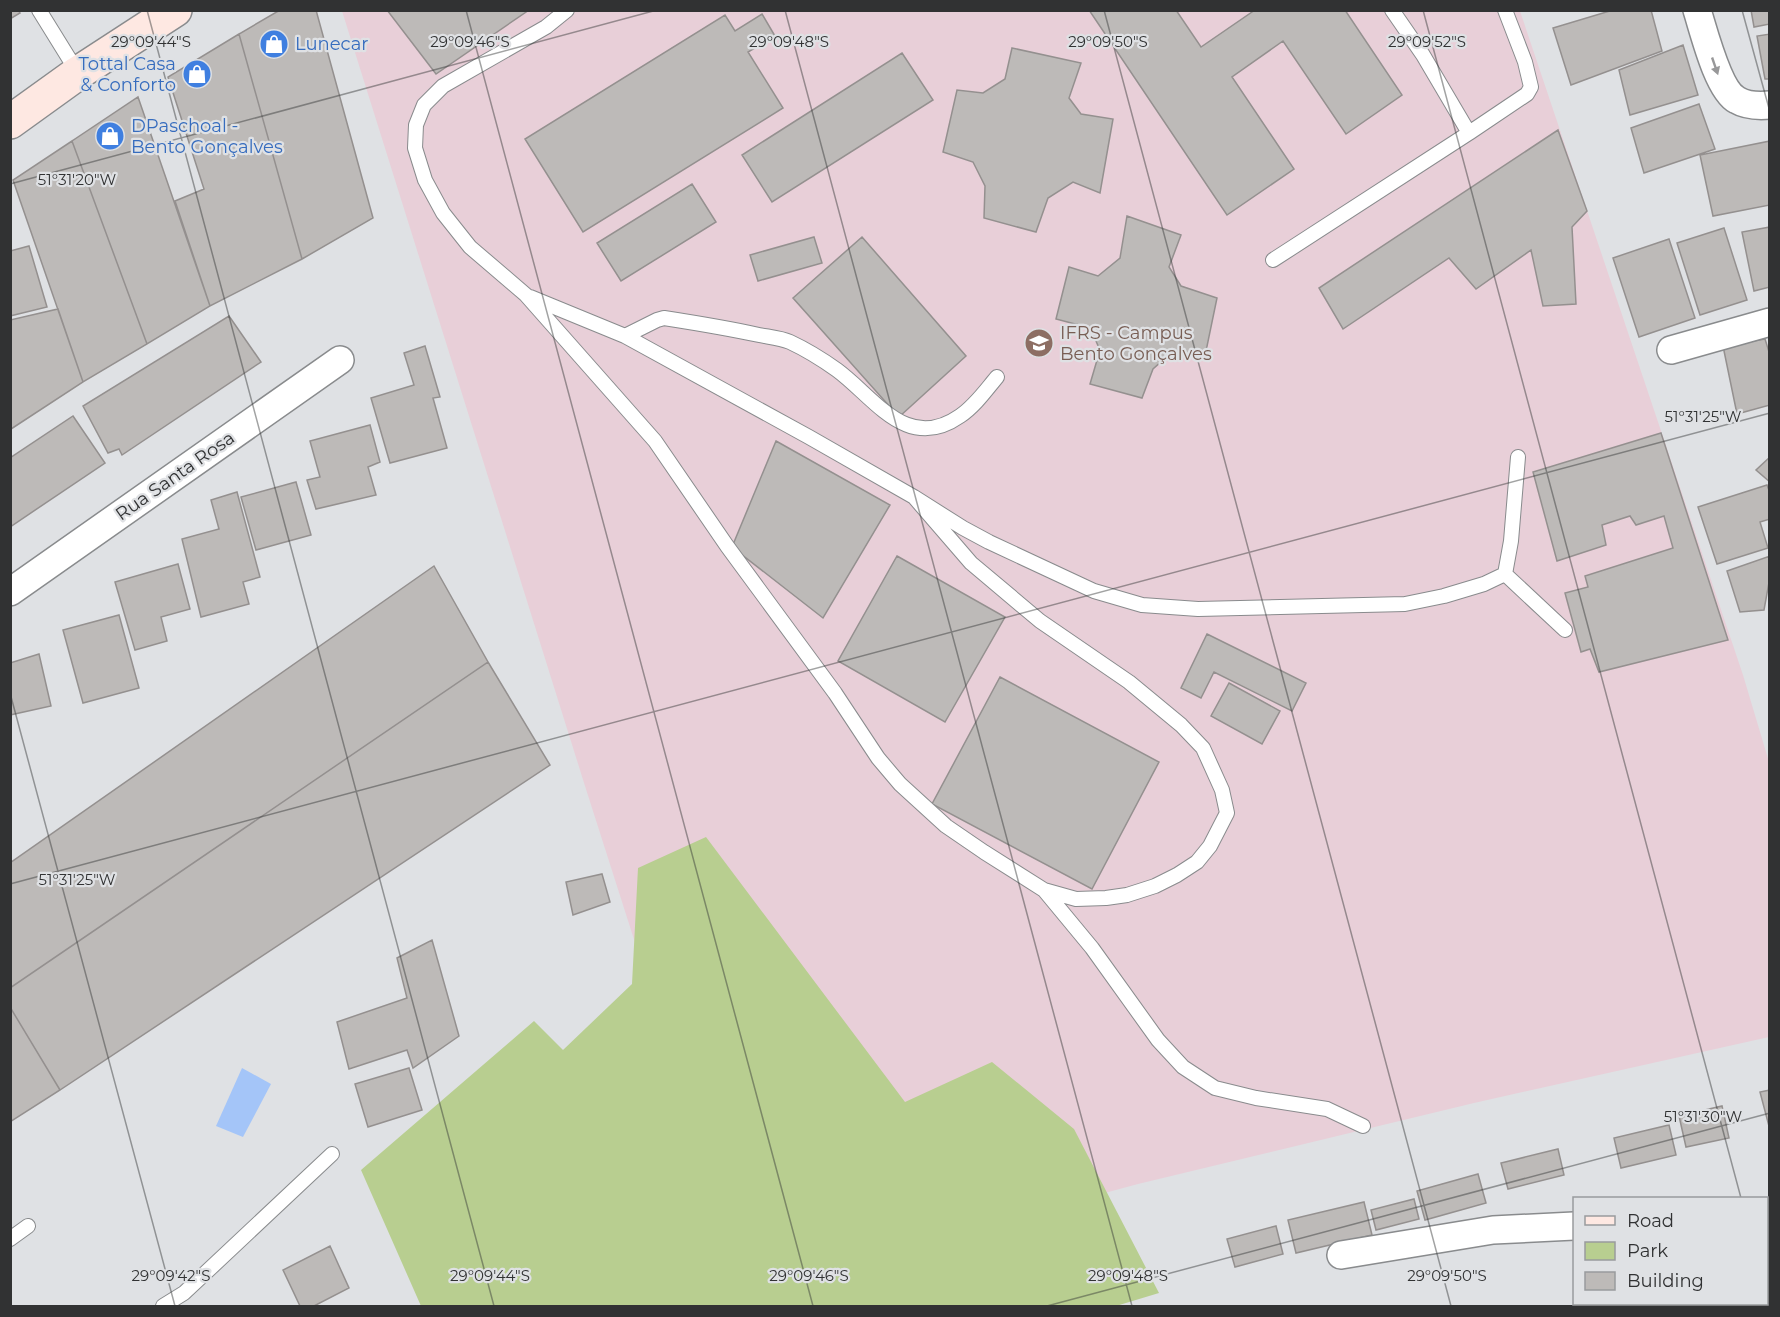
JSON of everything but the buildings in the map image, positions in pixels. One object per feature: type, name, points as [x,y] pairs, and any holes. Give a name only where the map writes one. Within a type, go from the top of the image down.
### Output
[{"type":"main road","points":[[10,122],[78,73],[175,10]]},
{"type":"street","points":[[1697,10],[1720,79],[1736,100],[1758,106],[1770,105]]},
{"type":"street","points":[[1671,350],[1770,322]]},
{"type":"street","name":"Rua Santa Rosa","points":[[10,592],[340,360]]},
{"type":"street","points":[[1341,1255],[1493,1230],[1573,1226]]},
{"type":"lane","points":[[39,10],[78,73]]},
{"type":"lane","points":[[567,10],[546,27],[443,86],[424,105],[416,125],[415,148],[425,180],[443,213],[470,246],[525,295],[655,441],[727,546],[835,693],[878,758],[900,784],[946,826],[1044,890],[1076,899],[1127,895],[1155,886],[1197,862],[1210,846],[1227,813],[1222,790],[1203,748],[1181,725],[1129,682],[1040,621],[971,563],[914,497]]},
{"type":"lane","points":[[1392,10],[1423,55],[1469,133]]},
{"type":"lane","points":[[1273,260],[1527,94],[1531,87],[1525,62],[1505,10]]},
{"type":"lane","points":[[525,295],[626,336],[914,497],[963,528],[1020,557],[1094,591],[1142,605],[1198,609],[1405,604],[1454,593],[1484,584],[1505,574]]},
{"type":"lane","points":[[626,336],[664,318],[728,328],[788,341],[837,370],[878,407],[904,426],[920,429],[938,427],[959,417],[997,376]]},
{"type":"lane","points":[[1505,574],[1511,541],[1518,457]]},
{"type":"lane","points":[[1505,574],[1565,630]]},
{"type":"lane","points":[[1044,890],[1092,948],[1158,1040],[1183,1067],[1215,1088],[1256,1098],[1327,1109],[1363,1126]]},
{"type":"lane","points":[[163,1306],[184,1293],[332,1154]]},
{"type":"lane","points":[[10,1239],[28,1226]]},
{"type":"shaded area","name":"IFRS - Campus Bento Gonçalves","points":[[342,11],[1520,11],[1743,675],[1769,762],[1769,1037],[1474,1103],[1138,1184],[746,1290]]},
{"type":"green space","points":[[706,837],[905,1102],[992,1062],[1074,1129],[1159,1293],[1116,1306],[421,1306],[361,1170],[534,1021],[563,1050],[632,984],[638,868]]},
{"type":"water","points":[[242,1068],[271,1084],[243,1137],[216,1126]]},
{"type":"place","name":"Lunecar","points":[[274,44]]},
{"type":"place","name":"Tottal Casa & Conforto","points":[[197,74]]},
{"type":"place","name":"DPaschoal - Bento Gonçalves","points":[[110,136]]},
{"type":"place","name":"IFRS - Campus Bento Gonçalves","points":[[1039,343]]}]
